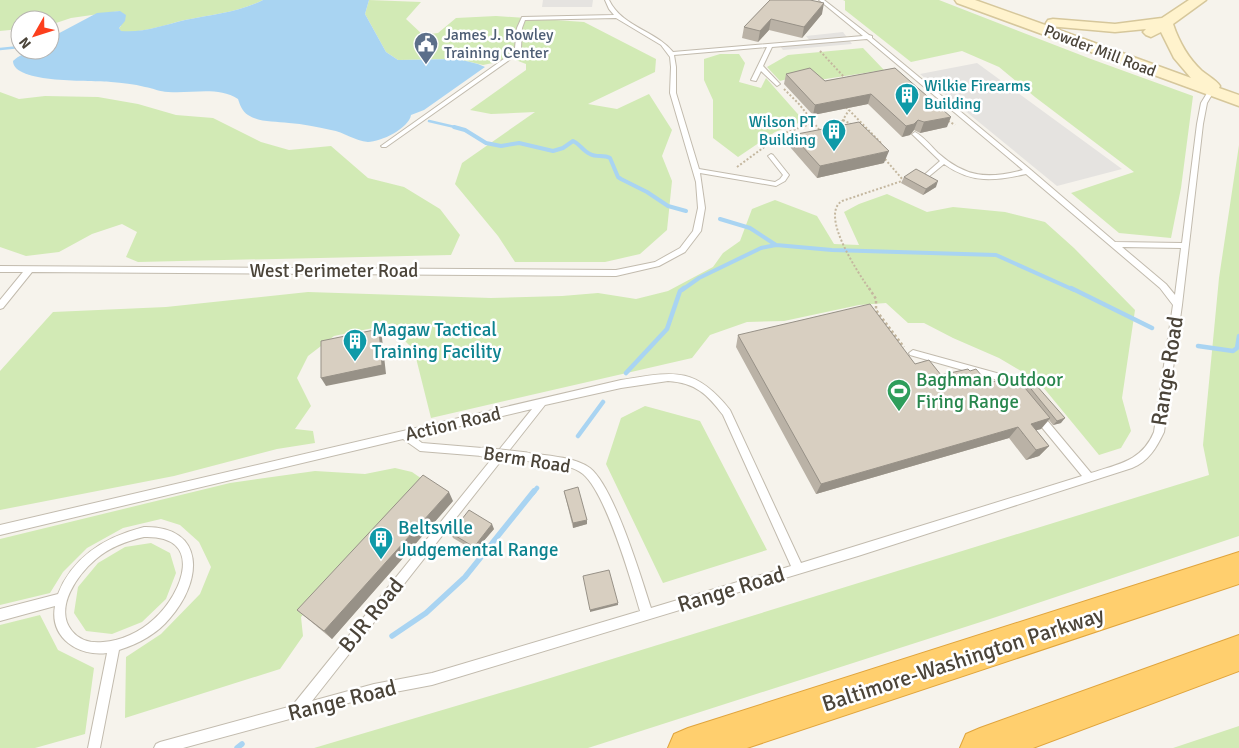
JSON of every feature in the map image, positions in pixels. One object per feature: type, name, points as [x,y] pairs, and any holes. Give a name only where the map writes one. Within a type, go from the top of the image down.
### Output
[{"type":"highway","name":"Baltimore-Washington Parkway","points":[[688,748],[1239,568]]},
{"type":"highway","points":[[980,748],[1238,653]]},
{"type":"main road","name":"Powder Mill Road","points":[[962,0],[1239,100]]},
{"type":"main road","points":[[1117,57],[1199,0]]},
{"type":"main road","points":[[998,12],[1048,23],[1115,28],[1165,22]]},
{"type":"main road","points":[[1165,22],[1170,41],[1183,60],[1210,85],[1239,100]]},
{"type":"lane","points":[[607,0],[610,9],[617,16],[657,40],[671,54],[674,70],[673,91],[698,172],[700,212],[696,233],[681,253],[666,261]]},
{"type":"lane","name":"Range Road","points":[[821,0],[870,38],[1029,171],[1162,286],[1178,304]]},
{"type":"lane","points":[[384,146],[510,57],[518,48],[519,27],[521,20],[524,18],[617,16]]},
{"type":"lane","points":[[671,54],[870,38]]},
{"type":"lane","points":[[754,80],[770,46]]},
{"type":"lane","points":[[760,66],[777,84]]},
{"type":"lane","name":"Range Road","points":[[160,748],[374,690],[432,679],[798,569],[1132,464],[1144,457],[1153,447],[1159,432],[1178,304],[1200,124],[1204,103],[1211,91]]},
{"type":"lane","points":[[915,134],[943,162],[962,173],[980,178],[992,178],[1029,171]]},
{"type":"lane","points":[[698,172],[776,184],[784,180],[786,175],[771,156]]},
{"type":"lane","points":[[925,177],[943,162]]},
{"type":"lane","points":[[1114,244],[1185,246]]},
{"type":"lane","name":"West Perimeter Road","points":[[0,269],[616,273],[640,270],[666,261]]},
{"type":"lane","points":[[0,306],[30,269]]},
{"type":"lane","points":[[913,354],[1008,379],[1020,394]]},
{"type":"lane","name":"Action Road","points":[[0,530],[542,402],[643,380],[677,377],[692,380],[704,386],[716,397],[727,413],[798,569]]},
{"type":"lane","name":"BJR Road","points":[[294,712],[542,402]]},
{"type":"lane","points":[[1033,409],[1089,477]]},
{"type":"lane","name":"Berm Road","points":[[405,435],[420,447],[527,457],[574,465],[588,473],[608,504],[638,584],[646,614]]},
{"type":"lane","points":[[144,532],[163,532],[177,539],[186,551],[189,567],[185,586],[175,605],[158,624],[136,638],[114,647],[93,648],[76,643],[64,632],[59,617],[61,599],[70,580],[85,562],[104,547],[124,536],[144,532]]},
{"type":"lane","points":[[0,615],[61,599]]},
{"type":"lane","points":[[94,748],[114,647]]},
{"type":"path","points":[[812,42],[850,83]]},
{"type":"path","points":[[777,84],[799,104],[825,137]]},
{"type":"path","points":[[843,104],[882,143],[876,144]]},
{"type":"path","points":[[834,135],[849,110]]},
{"type":"path","points":[[843,120],[855,127]]},
{"type":"path","points":[[948,121],[954,125]]},
{"type":"path","points":[[862,130],[867,128]]},
{"type":"path","points":[[883,158],[902,181]]},
{"type":"path","points":[[913,354],[907,352],[876,310],[876,299],[848,260],[834,218],[834,210],[836,204],[902,181],[922,169],[931,171]]},
{"type":"green space","points":[[0,0],[263,0],[225,13],[129,32],[121,32],[119,28],[121,26],[120,11],[71,18],[60,22],[60,10],[10,10],[10,30],[0,31]]},
{"type":"green space","points":[[369,0],[421,2],[406,19],[423,35],[438,33],[456,18],[496,16],[584,22],[656,59],[655,72],[588,104],[617,109],[649,94],[672,130],[662,156],[672,181],[667,230],[640,254],[605,262],[515,262],[498,236],[455,184],[462,163],[535,112],[491,114],[470,110],[526,70],[526,64],[513,59],[483,65],[458,59],[398,60],[386,52],[365,14]]},
{"type":"green space","points":[[843,0],[939,0],[1193,96],[1181,188],[1171,238],[1119,233],[1071,193],[1134,172],[1035,97],[999,67],[962,51],[911,62],[845,10],[845,1]]},
{"type":"green space","points":[[863,48],[884,70],[819,80],[809,73],[780,81],[767,67],[788,55]]},
{"type":"green space","points":[[720,54],[739,54],[745,63],[739,82],[761,88],[766,78],[804,121],[775,132],[738,157],[713,138],[713,100],[704,80],[704,59]]},
{"type":"green space","points":[[0,92],[19,99],[45,96],[98,97],[138,104],[176,115],[213,118],[261,142],[289,150],[331,146],[368,178],[404,187],[440,209],[460,235],[451,255],[138,262],[126,257],[137,232],[122,224],[92,234],[59,252],[26,256],[0,247]]},
{"type":"green space","points":[[1239,145],[1239,536],[990,619],[588,748],[314,748],[534,683],[1209,475],[1203,445],[1219,278]]},
{"type":"green space","points":[[887,194],[927,212],[953,207],[1005,212],[1045,222],[1074,248],[1135,310],[1122,398],[1131,431],[1121,448],[1099,455],[1038,381],[999,358],[924,323],[908,323],[886,303],[859,305],[784,321],[747,322],[710,335],[692,358],[431,418],[414,350],[394,330],[378,327],[334,336],[308,356],[297,378],[311,406],[295,429],[313,431],[315,443],[277,449],[174,476],[0,510],[0,371],[53,312],[166,307],[308,292],[491,298],[598,293],[636,299],[668,291],[713,267],[723,253],[740,241],[752,209],[775,200],[817,216],[834,244],[859,245],[844,212],[859,204]]},
{"type":"green space","points":[[645,406],[700,421],[767,550],[663,583],[606,464],[621,418]]},
{"type":"green space","points":[[395,468],[412,472],[425,481],[301,617],[303,636],[280,669],[125,718],[126,657],[161,634],[200,594],[211,567],[199,542],[180,525],[161,519],[123,528],[87,548],[63,572],[50,593],[0,605],[0,539],[230,483],[315,471],[365,474]]},
{"type":"green space","points":[[151,543],[170,553],[176,573],[166,599],[142,622],[112,634],[86,631],[74,613],[78,587],[98,563],[125,547]]},
{"type":"green space","points":[[40,615],[58,650],[94,668],[85,734],[35,748],[0,748],[0,625]]},
{"type":"green space","points":[[1239,726],[1239,748],[1173,748]]},
{"type":"shaded area","points":[[543,0],[593,0],[592,7],[542,7]]},
{"type":"shaded area","points":[[843,32],[852,44],[783,50],[780,46],[811,42],[806,36]]},
{"type":"shaded area","points":[[977,63],[1122,169],[1057,186],[920,74]]},
{"type":"water","points":[[263,0],[369,0],[365,14],[386,52],[398,60],[458,59],[485,67],[424,110],[411,115],[405,125],[394,133],[380,140],[368,142],[336,131],[258,119],[244,112],[238,99],[222,93],[204,91],[165,92],[124,83],[72,81],[39,77],[26,74],[16,68],[13,61],[60,60],[60,33],[97,13],[120,11],[126,15],[125,21],[119,28],[121,31],[137,31],[234,10]]},
{"type":"building","points":[[770,0],[810,0],[824,3],[804,27],[771,19],[760,31],[744,27]]},
{"type":"building","points":[[810,68],[825,81],[895,68],[951,117],[924,122],[918,120],[914,124],[906,126],[871,94],[815,105],[786,74]]},
{"type":"building","points":[[859,122],[889,151],[820,166],[792,135]]},
{"type":"building","points":[[916,169],[938,181],[926,189],[904,177]]},
{"type":"building","name":"Baghman Outdoor Firing Range","points":[[870,304],[915,364],[929,360],[941,375],[976,369],[988,383],[1015,376],[1050,418],[1031,424],[1049,446],[1036,450],[1018,427],[821,484],[738,335]]},
{"type":"building","name":"Magaw Tactical Training Facility","points":[[379,329],[382,365],[321,378],[321,341]]},
{"type":"building","points":[[1029,377],[1065,418],[1057,421],[1023,379]]},
{"type":"building","name":"Beltsville Judgemental Range","points":[[423,475],[449,492],[324,631],[297,610]]},
{"type":"building","points":[[578,487],[587,520],[573,523],[564,491]]},
{"type":"building","points":[[469,510],[492,524],[474,547],[451,533]]},
{"type":"building","points":[[609,570],[618,603],[590,610],[583,576]]},
{"type":"waterway","points":[[0,49],[10,48]]},
{"type":"waterway","points":[[429,121],[459,128]]},
{"type":"waterway","points":[[454,127],[465,130],[486,143],[501,146],[519,143],[553,151],[563,148],[573,141],[590,154],[610,158],[618,177],[621,179],[647,192],[668,206],[686,211]]},
{"type":"waterway","points":[[720,219],[750,228],[776,245]]},
{"type":"waterway","points":[[682,290],[699,278],[761,248],[776,245]]},
{"type":"waterway","points":[[776,245],[832,250],[996,255],[1074,290]]},
{"type":"waterway","points":[[626,373],[667,329],[680,291],[684,288]]},
{"type":"waterway","points":[[1071,288],[1152,328]]},
{"type":"waterway","points":[[1198,346],[1233,351],[1237,348],[1239,336]]},
{"type":"waterway","points":[[578,436],[603,402]]},
{"type":"waterway","points":[[533,493],[537,488]]},
{"type":"waterway","points":[[392,636],[426,613],[465,577],[534,491]]},
{"type":"waterway","points":[[237,748],[242,744]]},
{"type":"place","name":"James J. Rowley Training Center","points":[[426,65]]},
{"type":"place","name":"Wilkie Firearms Building","points":[[907,116]]},
{"type":"place","name":"Wilson PT Building","points":[[834,152]]},
{"type":"place","name":"Magaw Tactical Training Facility","points":[[355,362]]},
{"type":"place","name":"Baghman Outdoor Firing Range","points":[[899,412]]},
{"type":"place","name":"Beltsville Judgemental Range","points":[[381,560]]}]
